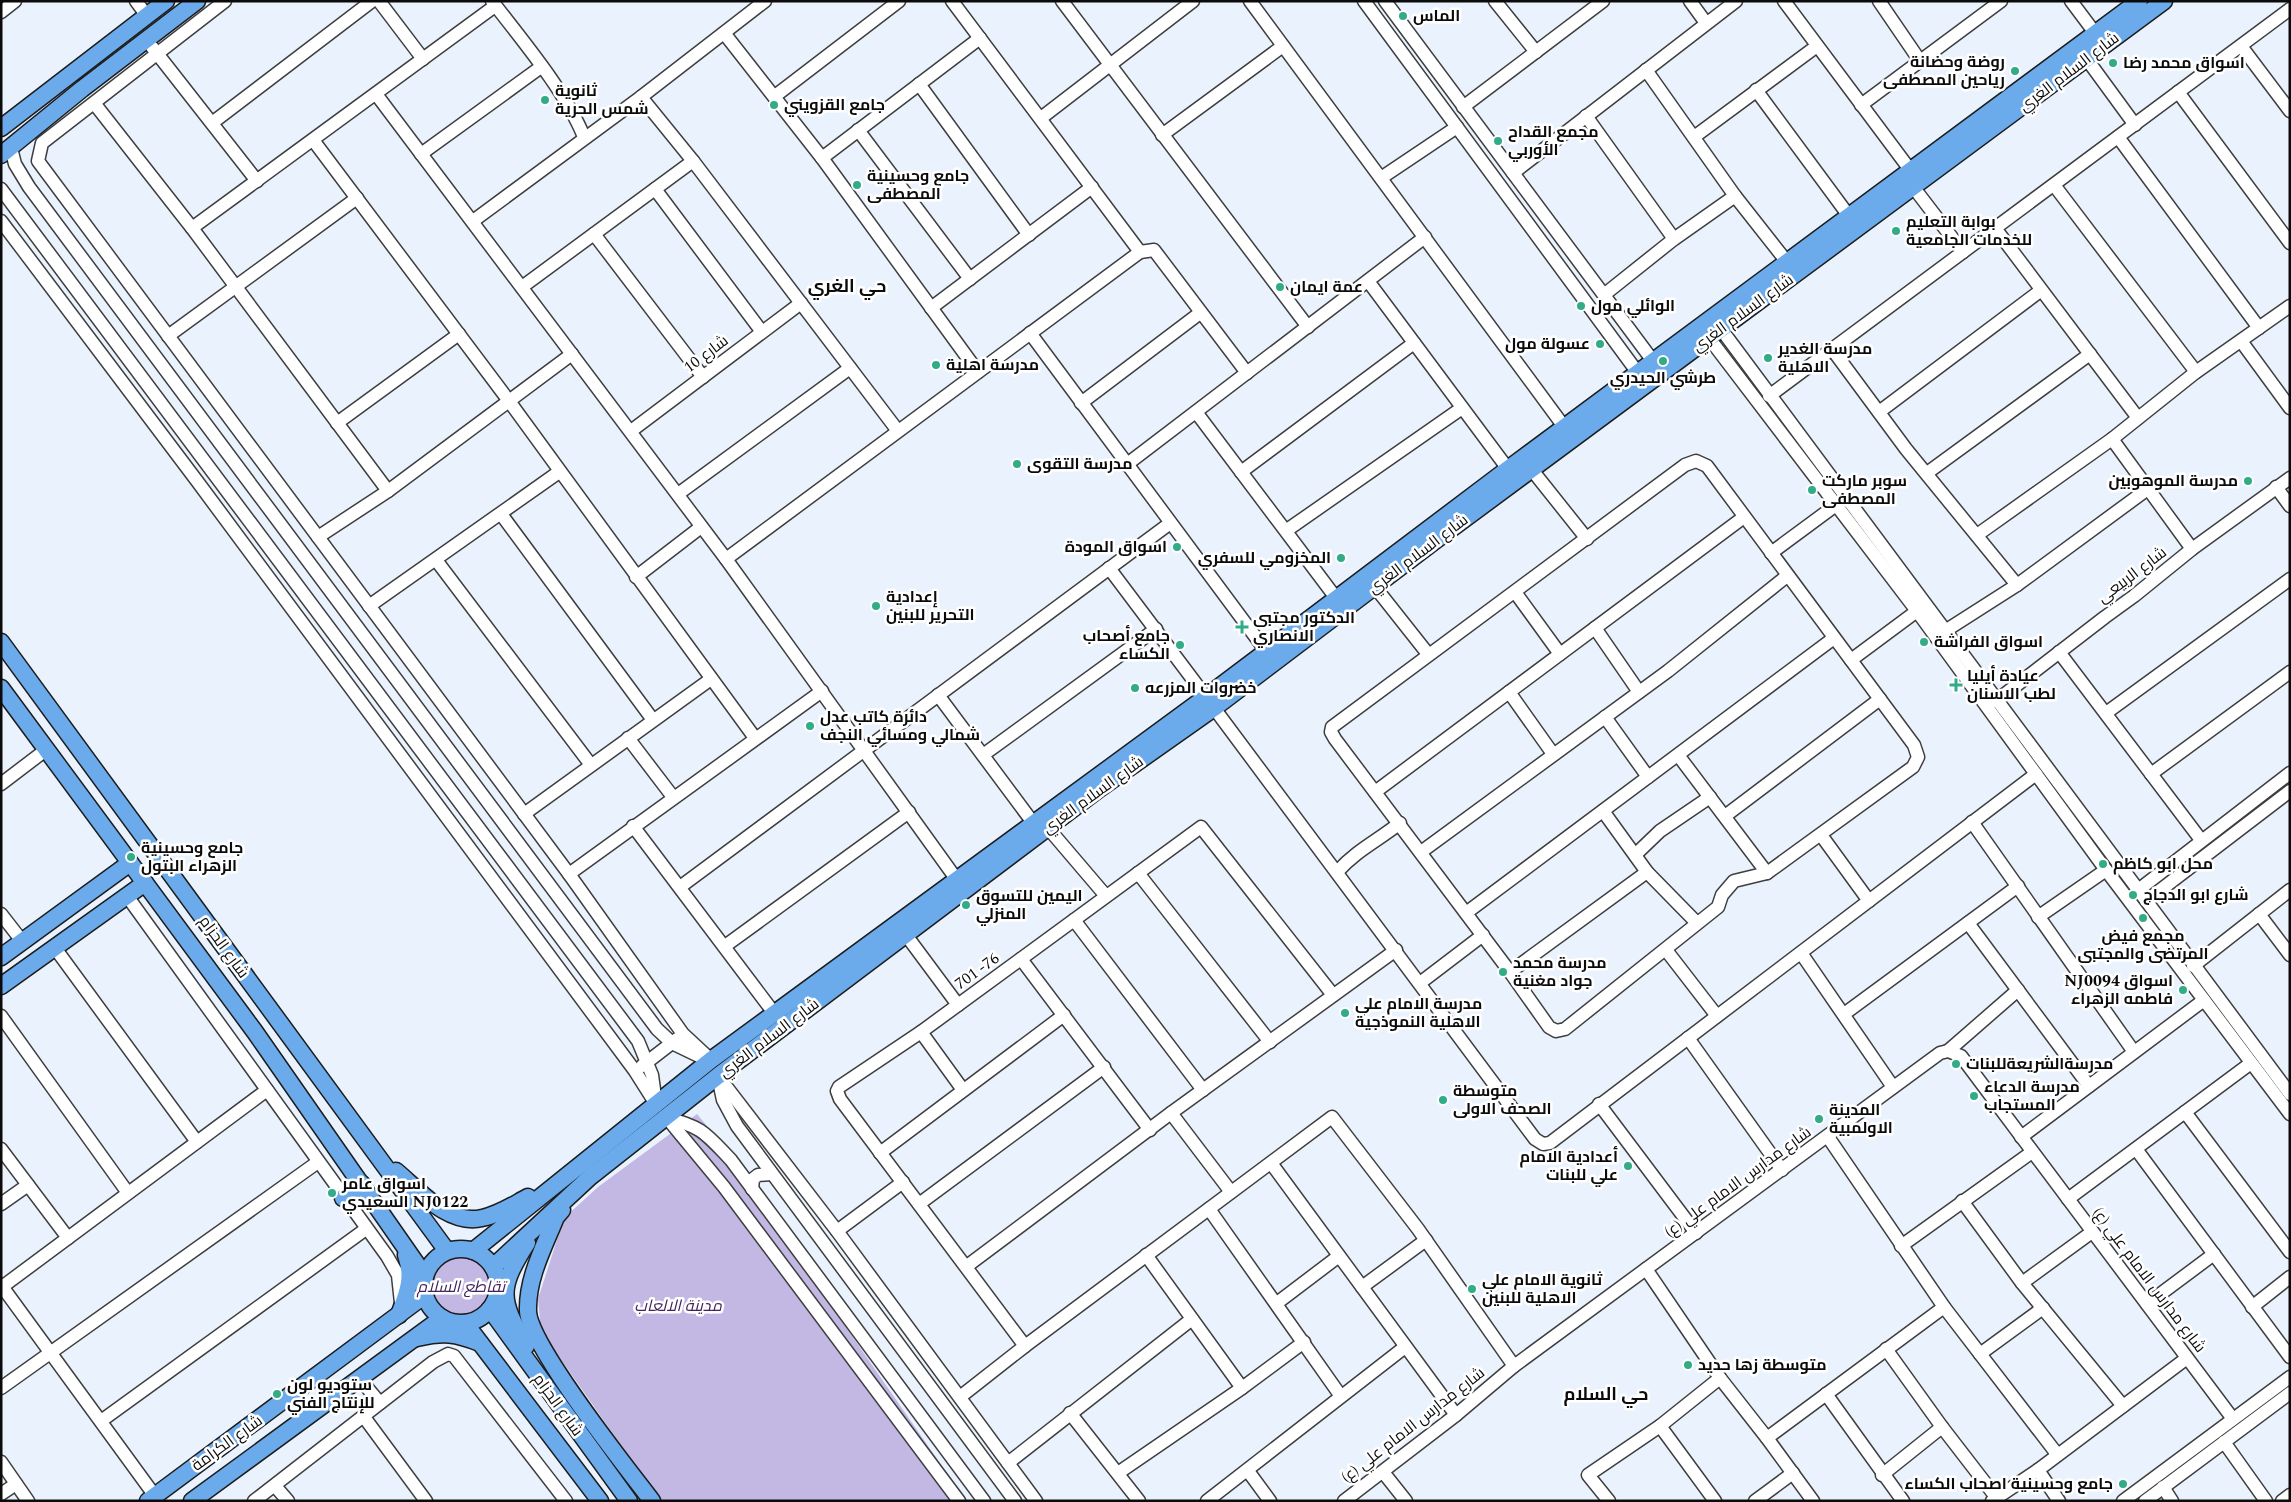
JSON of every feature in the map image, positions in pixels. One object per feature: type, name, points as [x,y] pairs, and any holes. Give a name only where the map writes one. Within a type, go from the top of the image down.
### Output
[{"type":"main road","points":[[1,128],[166,1]]},
{"type":"main road","points":[[6,151],[82,89],[197,1]]},
{"type":"main road","name":"شارع السلام الغري","points":[[1210,702],[1266,652],[1336,598],[1532,470],[1715,333],[1889,196],[1911,171],[2138,1]]},
{"type":"main road","name":"شارع السلام الغري","points":[[473,1251],[711,1060],[774,1013],[878,946],[906,935],[1096,784],[1375,586],[1508,469],[1849,216],[1889,196],[1914,188],[2164,1]]},
{"type":"main road","name":"شارع الحزام","points":[[1,642],[447,1251]]},
{"type":"main road","name":"شارع الحزام","points":[[1,688],[219,984],[398,1234],[425,1276]]},
{"type":"main road","name":"شارع السلام الغري","points":[[493,1267],[589,1179],[667,1118],[957,880],[1041,826]]},
{"type":"main road","points":[[1,957],[130,863]]},
{"type":"main road","points":[[1,986],[145,883]]},
{"type":"main road","points":[[219,984],[238,998],[252,1017],[257,1018],[264,1014],[261,997]]},
{"type":"main road","points":[[378,1157],[451,1215],[470,1220],[496,1214],[557,1183]]},
{"type":"main road","points":[[589,1179],[556,1217],[534,1270],[528,1312],[546,1353],[652,1501]]},
{"type":"main road","points":[[344,1198],[362,1184]]},
{"type":"main road","points":[[539,1225],[510,1270],[505,1285],[506,1301],[512,1320],[554,1401]]},
{"type":"main road","points":[[398,1234],[410,1273],[410,1284],[400,1313]]},
{"type":"main road","points":[[464,1249],[473,1251],[484,1257],[493,1267],[498,1288],[490,1309],[483,1316],[465,1323],[453,1322],[442,1318],[429,1304],[425,1295],[425,1276],[433,1261],[447,1251],[464,1249]]},
{"type":"main road","name":"شارع الكرامة","points":[[152,1498],[425,1295]]},
{"type":"main road","name":"شارع الحزام","points":[[490,1309],[554,1401],[629,1501]]},
{"type":"main road","name":"شارع الكرامة","points":[[192,1501],[442,1318]]},
{"type":"main road","name":"شارع الحزام","points":[[465,1323],[600,1501]]},
{"type":"main road","points":[[412,1339],[448,1333],[457,1334],[481,1344]]},
{"type":"street","points":[[1,12],[15,1]]},
{"type":"street","points":[[136,1],[147,16]]},
{"type":"street","points":[[225,1],[42,143],[38,161],[524,814],[683,1034],[711,1060]]},
{"type":"street","points":[[212,123],[372,1]]},
{"type":"street","points":[[379,1],[423,59]]},
{"type":"street","points":[[473,221],[584,137],[641,97],[764,1]]},
{"type":"street","points":[[775,96],[900,1]]},
{"type":"street","points":[[952,1],[1140,252]]},
{"type":"street","points":[[1062,1],[1308,327]]},
{"type":"street","points":[[1041,118],[1108,64],[1193,1]]},
{"type":"street","points":[[1250,1],[1565,428]]},
{"type":"street","points":[[1364,1],[1638,373]]},
{"type":"street","points":[[1385,1],[1513,174],[1605,294],[1653,361]]},
{"type":"street","points":[[1495,1],[1536,52]]},
{"type":"street","points":[[1690,1],[1706,23]]},
{"type":"street","points":[[1513,174],[1736,1]]},
{"type":"street","points":[[1784,1],[1911,171]]},
{"type":"street","points":[[1878,1],[1920,61]]},
{"type":"street","points":[[1861,105],[2001,1]]},
{"type":"street","points":[[2071,1],[2095,33]]},
{"type":"street","points":[[1463,107],[1597,3]]},
{"type":"street","points":[[192,228],[314,140],[494,4],[577,119],[584,137]]},
{"type":"street","points":[[1770,396],[2178,92],[2241,46],[2287,16]]},
{"type":"street","points":[[724,33],[822,158],[978,372]]},
{"type":"street","points":[[1398,46],[1412,36]]},
{"type":"street","points":[[822,158],[980,38]]},
{"type":"street","points":[[147,40],[257,181]]},
{"type":"street","points":[[1162,135],[1283,46]]},
{"type":"street","points":[[1694,137],[1817,46]]},
{"type":"street","points":[[2241,46],[2290,111]]},
{"type":"street","points":[[2086,58],[2135,125]]},
{"type":"street","points":[[422,154],[540,67]]},
{"type":"street","points":[[1646,70],[1735,196],[1787,262]]},
{"type":"street","points":[[919,84],[1029,235]]},
{"type":"street","points":[[1756,90],[1849,216]]},
{"type":"street","points":[[2178,92],[2290,243]]},
{"type":"street","points":[[376,94],[702,526],[910,812],[957,880]]},
{"type":"street","points":[[641,97],[693,161],[898,431]]},
{"type":"street","points":[[94,103],[192,228],[388,491]]},
{"type":"street","points":[[1586,116],[1674,239]]},
{"type":"street","points":[[1381,178],[1457,128]]},
{"type":"street","points":[[858,130],[970,279]]},
{"type":"street","points":[[2118,137],[2259,328]]},
{"type":"street","points":[[314,140],[509,401],[755,738]]},
{"type":"street","points":[[6,151],[29,187],[657,1029],[672,1043],[711,1060]]},
{"type":"street","points":[[522,287],[693,161]]},
{"type":"street","points":[[2054,185],[2196,372]]},
{"type":"street","points":[[10,200],[29,187]]},
{"type":"street","points":[[931,308],[1092,187]]},
{"type":"street","points":[[1914,188],[1964,252]]},
{"type":"street","points":[[1,189],[638,1041],[648,1062],[656,1104]]},
{"type":"street","points":[[656,189],[762,332]]},
{"type":"street","points":[[1605,294],[1674,239],[1735,196]]},
{"type":"street","points":[[168,336],[357,198]]},
{"type":"street","points":[[1,221],[197,481],[635,1071],[656,1104]]},
{"type":"street","points":[[1995,228],[2040,291],[2138,418]]},
{"type":"street","points":[[594,234],[703,377]]},
{"type":"street","points":[[1126,465],[1425,237]]},
{"type":"street","points":[[726,559],[1140,252],[1154,250],[1247,374]]},
{"type":"street","points":[[101,283],[119,269]]},
{"type":"street","points":[[1368,281],[1508,469]]},
{"type":"street","points":[[1879,412],[2040,291]]},
{"type":"street","points":[[67,308],[82,297]]},
{"type":"street","name":"شارع 10","points":[[631,431],[801,303]]},
{"type":"street","points":[[1977,535],[2112,439],[2196,372],[2290,306]]},
{"type":"street","points":[[1081,403],[1200,313]]},
{"type":"street","points":[[1030,333],[1169,524],[1266,652]]},
{"type":"street","points":[[1715,333],[1770,396],[1945,631],[1996,701],[2036,774],[2290,1114]]},
{"type":"street","points":[[1715,333],[1836,505],[1917,611],[2146,901],[2193,966],[2288,1088]]},
{"type":"street","points":[[337,423],[459,334]]},
{"type":"street","points":[[2241,341],[2290,408]]},
{"type":"street","points":[[1241,472],[1414,343]]},
{"type":"street","points":[[1832,349],[1927,474],[2017,585]]},
{"type":"street","points":[[318,537],[388,491],[572,354]]},
{"type":"street","points":[[1927,474],[2090,354]]},
{"type":"street","points":[[678,494],[850,368]]},
{"type":"street","points":[[1287,530],[1462,408]]},
{"type":"street","points":[[1196,412],[1287,530],[1336,598]]},
{"type":"street","points":[[211,430],[229,417]]},
{"type":"street","points":[[2112,439],[2192,549]]},
{"type":"street","points":[[1696,461],[1707,466],[1914,745],[1918,757],[1913,767],[1767,873],[1734,881],[1722,895],[1718,907],[1565,1028],[1556,1031],[1549,1027],[1331,732],[1332,727],[1428,654],[1587,539],[1684,465],[1696,461]]},
{"type":"street","points":[[197,481],[211,470]]},
{"type":"street","points":[[1532,470],[1587,539]]},
{"type":"street","points":[[369,606],[559,472]]},
{"type":"street","name":"شارع الربيعي","points":[[1996,701],[2134,596],[2192,549],[2290,478]]},
{"type":"street","points":[[1945,631],[2017,585],[2148,488]]},
{"type":"street","points":[[2276,488],[2290,506]]},
{"type":"street","points":[[1770,553],[1836,505]]},
{"type":"street","points":[[501,514],[653,720]]},
{"type":"street","points":[[1375,792],[1744,517]]},
{"type":"street","points":[[680,887],[1169,524]]},
{"type":"street","points":[[636,577],[702,526]]},
{"type":"street","points":[[436,560],[591,764]]},
{"type":"street","points":[[1108,568],[1338,871],[1535,1139],[1542,1144],[1550,1143],[2036,774]]},
{"type":"street","points":[[1421,852],[1639,692],[1788,576]]},
{"type":"street","points":[[2106,713],[2290,579]]},
{"type":"street","points":[[1375,586],[1428,654]]},
{"type":"street","points":[[1515,592],[1560,654]]},
{"type":"street","points":[[1851,660],[1917,611]]},
{"type":"street","points":[[337,639],[346,641],[352,639],[356,634],[357,626]]},
{"type":"street","points":[[1595,628],[1639,692]]},
{"type":"street","points":[[982,755],[1156,629]]},
{"type":"street","points":[[1466,913],[1834,638]]},
{"type":"street","points":[[2059,652],[2201,840]]},
{"type":"street","points":[[360,670],[361,662],[366,657],[372,655],[381,658]]},
{"type":"street","points":[[2151,774],[2290,672]]},
{"type":"street","points":[[524,814],[591,764],[712,679]]},
{"type":"street","points":[[568,874],[822,691]]},
{"type":"street","points":[[1509,692],[1552,754]]},
{"type":"street","points":[[938,695],[982,755],[1041,826],[1106,896]]},
{"type":"street","points":[[1725,816],[1880,699]]},
{"type":"street","points":[[1604,717],[1648,777]]},
{"type":"street","points":[[628,738],[673,797]]},
{"type":"street","points":[[1,784],[47,749]]},
{"type":"street","points":[[1678,755],[1767,873]]},
{"type":"street","points":[[2137,891],[2290,773]]},
{"type":"street","points":[[484,796],[501,783]]},
{"type":"street","points":[[2146,901],[2290,791]]},
{"type":"street","points":[[1635,855],[1660,832],[1710,797]]},
{"type":"street","points":[[449,821],[465,810]]},
{"type":"street","points":[[1603,811],[1648,872],[1697,923]]},
{"type":"street","points":[[725,946],[910,812]]},
{"type":"street","points":[[1972,822],[2134,1052]]},
{"type":"street","points":[[1338,871],[1355,853],[1400,823]]},
{"type":"street","points":[[633,826],[774,1013]]},
{"type":"street","name":"701 -76","points":[[880,1153],[838,1095],[839,1087],[921,1032],[1200,826],[1333,995]]},
{"type":"street","points":[[1820,835],[1869,901]]},
{"type":"street","points":[[2038,917],[2106,870]]},
{"type":"street","points":[[1510,972],[1648,872]]},
{"type":"street","points":[[1138,873],[1270,1042]]},
{"type":"street","points":[[1844,1014],[2018,886]]},
{"type":"street","points":[[2193,966],[2290,890]]},
{"type":"street","points":[[127,896],[387,1256],[398,1275],[401,1291],[400,1313]]},
{"type":"street","points":[[1,914],[22,941]]},
{"type":"street","points":[[2260,914],[2290,955]]},
{"type":"street","points":[[1074,920],[1203,1090]]},
{"type":"street","points":[[1968,923],[2089,1086]]},
{"type":"street","points":[[906,935],[958,1005]]},
{"type":"street","points":[[1420,983],[1482,935]]},
{"type":"street","points":[[55,948],[197,1142]]},
{"type":"street","points":[[967,1266],[1171,1113],[1396,950]]},
{"type":"street","points":[[1666,950],[1717,1016]]},
{"type":"street","points":[[1801,953],[1894,1088]]},
{"type":"street","points":[[1021,959],[1150,1130]]},
{"type":"street","points":[[1948,1051],[2018,990]]},
{"type":"street","points":[[2021,1137],[2204,1000]]},
{"type":"street","points":[[1025,1346],[967,1266],[880,1153],[1064,1015]]},
{"type":"street","points":[[1,1016],[128,1193]]},
{"type":"street","points":[[921,1032],[963,1090]]},
{"type":"street","points":[[635,1071],[683,1034]]},
{"type":"street","points":[[1688,1038],[1782,1170]]},
{"type":"street","name":"شارع مدارس الامام علي (ع)","points":[[1344,1501],[1456,1415],[1514,1366],[1940,1053],[1948,1051],[1961,1056],[2233,1419]]},
{"type":"street","points":[[2068,1199],[2251,1063]]},
{"type":"street","points":[[920,1204],[1104,1067]]},
{"type":"street","points":[[718,1076],[722,1100],[736,1126],[1015,1501]]},
{"type":"street","points":[[718,1076],[837,1231],[1036,1501]]},
{"type":"street","points":[[152,1498],[101,1421],[2,1286],[267,1090]]},
{"type":"street","points":[[1599,1104],[1696,1233]]},
{"type":"street","points":[[2185,1112],[2290,1252]]},
{"type":"street","points":[[1171,1113],[1231,1192]]},
{"type":"street","points":[[960,1398],[1025,1346],[1332,1117],[1426,1240],[1514,1366]]},
{"type":"street","points":[[667,1118],[691,1124],[702,1130],[731,1160],[984,1501]]},
{"type":"street","points":[[667,1118],[724,1187],[958,1501]]},
{"type":"street","points":[[1828,1137],[1944,1307],[2057,1454]]},
{"type":"street","points":[[1,1149],[68,1238]]},
{"type":"street","points":[[2136,1149],[2290,1357]]},
{"type":"street","points":[[1901,1246],[2032,1152]]},
{"type":"street","points":[[1,1388],[318,1162]]},
{"type":"street","points":[[1271,1163],[1456,1415]]},
{"type":"street","points":[[752,1189],[753,1179],[758,1174],[771,1174]]},
{"type":"street","points":[[837,1231],[903,1182]]},
{"type":"street","points":[[1,1204],[28,1185]]},
{"type":"street","points":[[1962,1201],[2022,1283],[2124,1406]]},
{"type":"street","points":[[1209,1209],[1340,1395]]},
{"type":"street","points":[[101,1421],[366,1229]]},
{"type":"street","points":[[2022,1283],[2092,1232]]},
{"type":"street","points":[[1362,1287],[1426,1240]]},
{"type":"street","points":[[2147,1304],[2214,1254]]},
{"type":"street","points":[[1146,1255],[1242,1388]]},
{"type":"street","points":[[1277,1303],[1339,1256]]},
{"type":"street","points":[[1646,1269],[1720,1378],[1813,1501]]},
{"type":"street","points":[[2252,1307],[2290,1277]]},
{"type":"street","points":[[1767,1438],[1944,1307]]},
{"type":"street","points":[[1980,1354],[2043,1308]]},
{"type":"street","points":[[1008,1463],[1192,1319]]},
{"type":"street","points":[[1118,1473],[1242,1388],[1304,1342]]},
{"type":"street","points":[[1207,1501],[1248,1471],[1340,1395],[1405,1347]]},
{"type":"street","points":[[1886,1349],[1994,1499],[2038,1470],[2187,1358]]},
{"type":"street","points":[[254,1501],[441,1356],[448,1354],[454,1356],[566,1501]]},
{"type":"street","points":[[2123,1501],[2290,1377]]},
{"type":"street","points":[[360,1378],[380,1403]]},
{"type":"street","points":[[1609,1501],[1588,1475],[1660,1426],[1720,1378]]},
{"type":"street","points":[[2145,1501],[2290,1393]]},
{"type":"street","points":[[1826,1394],[1882,1475],[1903,1501]]},
{"type":"street","points":[[1070,1413],[1139,1501]]},
{"type":"street","points":[[364,1417],[426,1501]]},
{"type":"street","points":[[1660,1426],[1715,1501]]},
{"type":"street","points":[[1882,1475],[1942,1427]]},
{"type":"street","points":[[968,1438],[982,1428]]},
{"type":"street","points":[[2224,1442],[2266,1501]]},
{"type":"street","points":[[931,1465],[949,1452]]},
{"type":"street","points":[[1,1462],[28,1501]]},
{"type":"street","points":[[2038,1470],[2059,1501]]},
{"type":"street","points":[[1248,1471],[1270,1501]]},
{"type":"street","points":[[1383,1472],[1406,1501]]},
{"type":"street","points":[[1755,1501],[1792,1473]]},
{"type":"street","points":[[1,1494],[16,1484]]},
{"type":"street","points":[[275,1486],[288,1501]]},
{"type":"street","points":[[2163,1487],[2172,1501]]},
{"type":"street","points":[[2282,1501],[2290,1495]]},
{"type":"green space","name":"مدينة الالعاب","points":[[697,1114],[966,1501],[660,1501],[541,1331],[538,1299],[564,1218],[598,1187]]},
{"type":"green space","name":"تقاطع السلام","points":[[455,1257],[467,1257],[478,1262],[486,1270],[491,1281],[489,1299],[478,1312],[467,1317],[455,1317],[444,1312],[436,1304],[431,1293],[431,1281],[436,1270],[444,1262]]},
{"type":"place","name":"الماس","points":[[1403,16]]},
{"type":"place","name":"اسواق محمد رضا","points":[[2113,63]]},
{"type":"place","name":"روضة وحضانة رياحين المصطفى","points":[[2015,71]]},
{"type":"place","name":"ثانوية شمس الحرية","points":[[545,100]]},
{"type":"place","name":"جامع القزويني","points":[[774,105]]},
{"type":"place","name":"مجمع القداح الأوربي","points":[[1498,141]]},
{"type":"place","name":"جامع وحسينية المصطفى","points":[[857,185]]},
{"type":"place","name":"بوابة التعليم للخدمات الجامعية","points":[[1896,231]]},
{"type":"place","name":"عمة ايمان","points":[[1280,287]]},
{"type":"place","name":"الوائلي مول","points":[[1581,306]]},
{"type":"place","name":"عسولة مول","points":[[1600,344]]},
{"type":"place","name":"مدرسة الغدير الاهلية","points":[[1768,358]]},
{"type":"place","name":"طرشي الحيدري","points":[[1663,361]]},
{"type":"place","name":"مدرسة اهلية","points":[[936,365]]},
{"type":"place","name":"مدرسة التقوى","points":[[1017,464]]},
{"type":"place","name":"مدرسة الموهوبين","points":[[2248,481]]},
{"type":"place","name":"سوبر ماركت المصطفى","points":[[1812,490]]},
{"type":"place","name":"اسواق المودة","points":[[1177,547]]},
{"type":"place","name":"المخزومي للسفري","points":[[1341,558]]},
{"type":"place","name":"إعدادية التحرير للبنين","points":[[876,606]]},
{"type":"place","name":"الدكتور مجتبى الانصاري","points":[[1242,627]]},
{"type":"place","name":"اسواق الفراشة","points":[[1924,642]]},
{"type":"place","name":"جامع أصحاب الكساء","points":[[1180,645]]},
{"type":"place","name":"عيادة أيليا لطب الاسنان","points":[[1956,685]]},
{"type":"place","name":"خضروات المزرعه","points":[[1135,688]]},
{"type":"place","name":"دائرة كاتب عدل شمالي ومسائي النجف","points":[[810,726]]},
{"type":"place","name":"جامع وحسينية الزهراء البتول","points":[[131,857]]},
{"type":"place","name":"محل ابو كاظم","points":[[2103,864]]},
{"type":"place","name":"شارع ابو الدجاج","points":[[2133,895]]},
{"type":"place","name":"اليمين للتسوق المنزلي","points":[[966,905]]},
{"type":"place","name":"مجمع فيض المرتضى والمجتبى","points":[[2143,918]]},
{"type":"place","name":"مدرسة محمد جواد مغنية","points":[[1503,972]]},
{"type":"place","name":"NJ0094 اسواق فاطمه الزهراء","points":[[2183,990]]},
{"type":"place","name":"مدرسة الامام علي الاهلية النموذجية","points":[[1345,1013]]},
{"type":"place","name":"مدرسةالشريعةللبنات","points":[[1956,1064]]},
{"type":"place","name":"مدرسة الدعاء المستجاب","points":[[1974,1096]]},
{"type":"place","name":"متوسطة الصحف الاولى","points":[[1443,1100]]},
{"type":"place","name":"المدينة الاولمبية","points":[[1819,1119]]},
{"type":"place","name":"أعدادية الامام علي للبنات","points":[[1628,1166]]},
{"type":"place","name":"اسواق عامر السعيدي NJ0122","points":[[332,1193]]},
{"type":"place","name":"ثانوية الامام علي الاهلية للبنين","points":[[1472,1289]]},
{"type":"place","name":"متوسطة زها حديد","points":[[1688,1365]]},
{"type":"place","name":"ستوديو لون للإنتاج الفني","points":[[277,1394]]},
{"type":"place","name":"جامع وحسينية اصحاب الكساء","points":[[2123,1484]]},
{"type":"district","name":"حي الغري","points":[[847,286]]},
{"type":"district","name":"حي السلام","points":[[1606,1394]]}]
